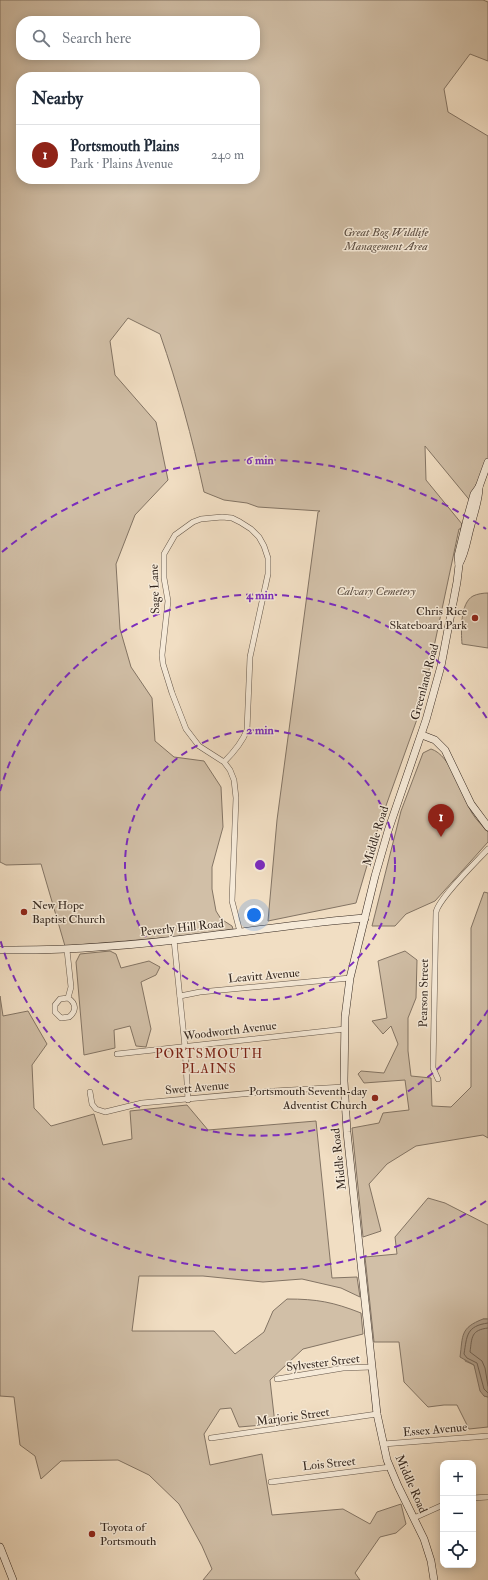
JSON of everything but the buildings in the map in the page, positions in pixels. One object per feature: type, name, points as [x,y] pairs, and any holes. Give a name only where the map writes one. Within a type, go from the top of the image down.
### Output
[{"type":"main road","name":"Greenland Road","points":[[422,734],[444,655],[454,603],[459,564],[463,557],[474,494],[479,488],[488,462]]},
{"type":"main road","points":[[422,734],[435,740],[446,750],[471,804],[488,827]]},
{"type":"main road","name":"Middle Road","points":[[422,734],[388,831],[350,978],[346,1004],[344,1087],[348,1148],[377,1414],[383,1444],[390,1467],[427,1546],[433,1569],[434,1580]]},
{"type":"main road","name":"Peverly Hill Road","points":[[0,950],[67,950],[174,940],[280,926],[365,918]]},
{"type":"main road","points":[[0,1547],[13,1580]]},
{"type":"street","name":"Sage Lane","points":[[224,762],[239,747],[247,730],[250,658],[268,574],[268,558],[259,537],[251,529],[232,518],[222,517],[201,519],[183,528],[175,535],[164,554],[164,578],[168,601],[162,655],[163,664],[172,693],[186,729],[199,746],[224,762],[230,770],[236,788],[232,901],[240,932]]},
{"type":"street","name":"Pearson Street","points":[[438,1079],[433,1068],[435,927],[437,907],[488,849]]},
{"type":"street","points":[[174,940],[185,1047],[188,1100]]},
{"type":"street","points":[[67,950],[71,987],[68,998]]},
{"type":"street","name":"Leavitt Avenue","points":[[180,996],[200,992],[350,978]]},
{"type":"street","points":[[68,998],[74,1004],[74,1012],[70,1017],[61,1018],[55,1012],[55,1005],[60,999],[68,998]]},
{"type":"street","name":"Woodworth Avenue","points":[[117,1054],[345,1029]]},
{"type":"street","name":"Swett Avenue","points":[[90,1092],[92,1104],[96,1108],[105,1112],[142,1103],[274,1091],[344,1087]]},
{"type":"street","name":"Sylvester Street","points":[[277,1379],[343,1368],[371,1367]]},
{"type":"street","name":"Marjorie Street","points":[[211,1438],[377,1414]]},
{"type":"street","name":"Essex Avenue","points":[[383,1444],[488,1436]]},
{"type":"street","name":"Lois Street","points":[[271,1482],[390,1467]]},
{"type":"street","points":[[476,1498],[488,1498]]},
{"type":"street","points":[[414,1518],[440,1506]]},
{"type":"green space","points":[[0,0],[483,0],[488,2],[488,61],[470,54],[444,89],[448,112],[488,136],[488,461],[472,503],[425,446],[426,480],[462,524],[461,529],[459,529],[421,708],[378,828],[356,903],[268,921],[277,820],[318,512],[320,511],[258,507],[247,503],[224,500],[204,492],[195,451],[173,373],[160,334],[128,318],[110,341],[115,375],[156,422],[168,480],[135,515],[116,564],[120,629],[131,667],[152,698],[155,741],[174,757],[204,761],[221,787],[223,827],[212,867],[212,889],[216,911],[221,919],[232,926],[233,929],[198,935],[65,946],[41,864],[6,865],[0,862]]},
{"type":"green space","name":"Chris Rice Skateboard Park","points":[[488,593],[488,648],[462,644],[462,618],[466,605],[473,596]]},
{"type":"green space","points":[[431,749],[438,753],[450,767],[472,813],[488,832],[488,842],[435,901],[406,914],[395,926],[372,926],[401,811],[423,753]]},
{"type":"green space","points":[[484,892],[488,893],[488,1138],[483,1135],[416,1146],[387,1164],[369,1184],[381,1231],[363,1237],[352,1128],[379,1123],[383,1113],[409,1110],[405,1080],[364,1083],[358,1074],[361,1071],[384,1073],[398,1044],[391,1026],[383,1034],[372,1021],[387,1018],[378,961],[405,951],[417,960],[416,998],[408,1018],[408,1051],[411,1076],[431,1078],[432,1106],[451,1107],[471,1087],[471,928]]},
{"type":"green space","points":[[110,951],[116,954],[121,968],[149,961],[160,967],[156,975],[141,982],[151,1029],[146,1047],[136,1046],[130,1026],[114,1030],[115,1048],[84,1055],[76,962],[80,954]]},
{"type":"green space","points":[[0,996],[3,1016],[28,1011],[47,1044],[32,1065],[34,1108],[51,1126],[94,1114],[103,1145],[132,1139],[130,1111],[187,1105],[208,1130],[316,1121],[332,1278],[357,1277],[360,1297],[341,1288],[302,1279],[263,1282],[203,1276],[139,1276],[132,1331],[214,1331],[235,1354],[264,1332],[273,1311],[287,1299],[325,1302],[361,1313],[363,1334],[303,1349],[270,1380],[275,1424],[239,1427],[231,1408],[220,1409],[204,1434],[210,1465],[262,1454],[272,1515],[343,1509],[370,1524],[377,1512],[401,1504],[406,1524],[396,1533],[380,1537],[355,1573],[360,1580],[203,1580],[212,1569],[202,1546],[179,1504],[149,1475],[118,1460],[61,1461],[41,1479],[35,1456],[20,1445],[14,1397],[0,1396]]},
{"type":"green space","points":[[428,1198],[445,1203],[488,1225],[488,1319],[483,1319],[465,1361],[474,1365],[484,1396],[488,1397],[488,1427],[469,1429],[457,1405],[428,1407],[404,1382],[399,1342],[374,1342],[365,1257],[397,1254],[395,1237]]},
{"type":"water","points":[[483,1319],[488,1319],[488,1397],[484,1396],[480,1391],[474,1365],[460,1357],[466,1329]]},
{"type":"place","name":"Chris Rice Skateboard Park","points":[[475,618]]},
{"type":"place","name":"Portsmouth Plains","points":[[441,837]]},
{"type":"place","name":"New Hope Baptist Church","points":[[24,912]]},
{"type":"place","name":"Portsmouth Seventh-day Adventist Church","points":[[375,1098]]},
{"type":"place","name":"Toyota of Portsmouth","points":[[92,1534]]},
{"type":"district","name":"PORTSMOUTH PLAINS","points":[[209,1062]]},
{"type":"park label","name":"Great Bog Wildlife Management Area","points":[[386,239]]},
{"type":"park label","name":"Calvary Cemetery","points":[[376,591]]}]
